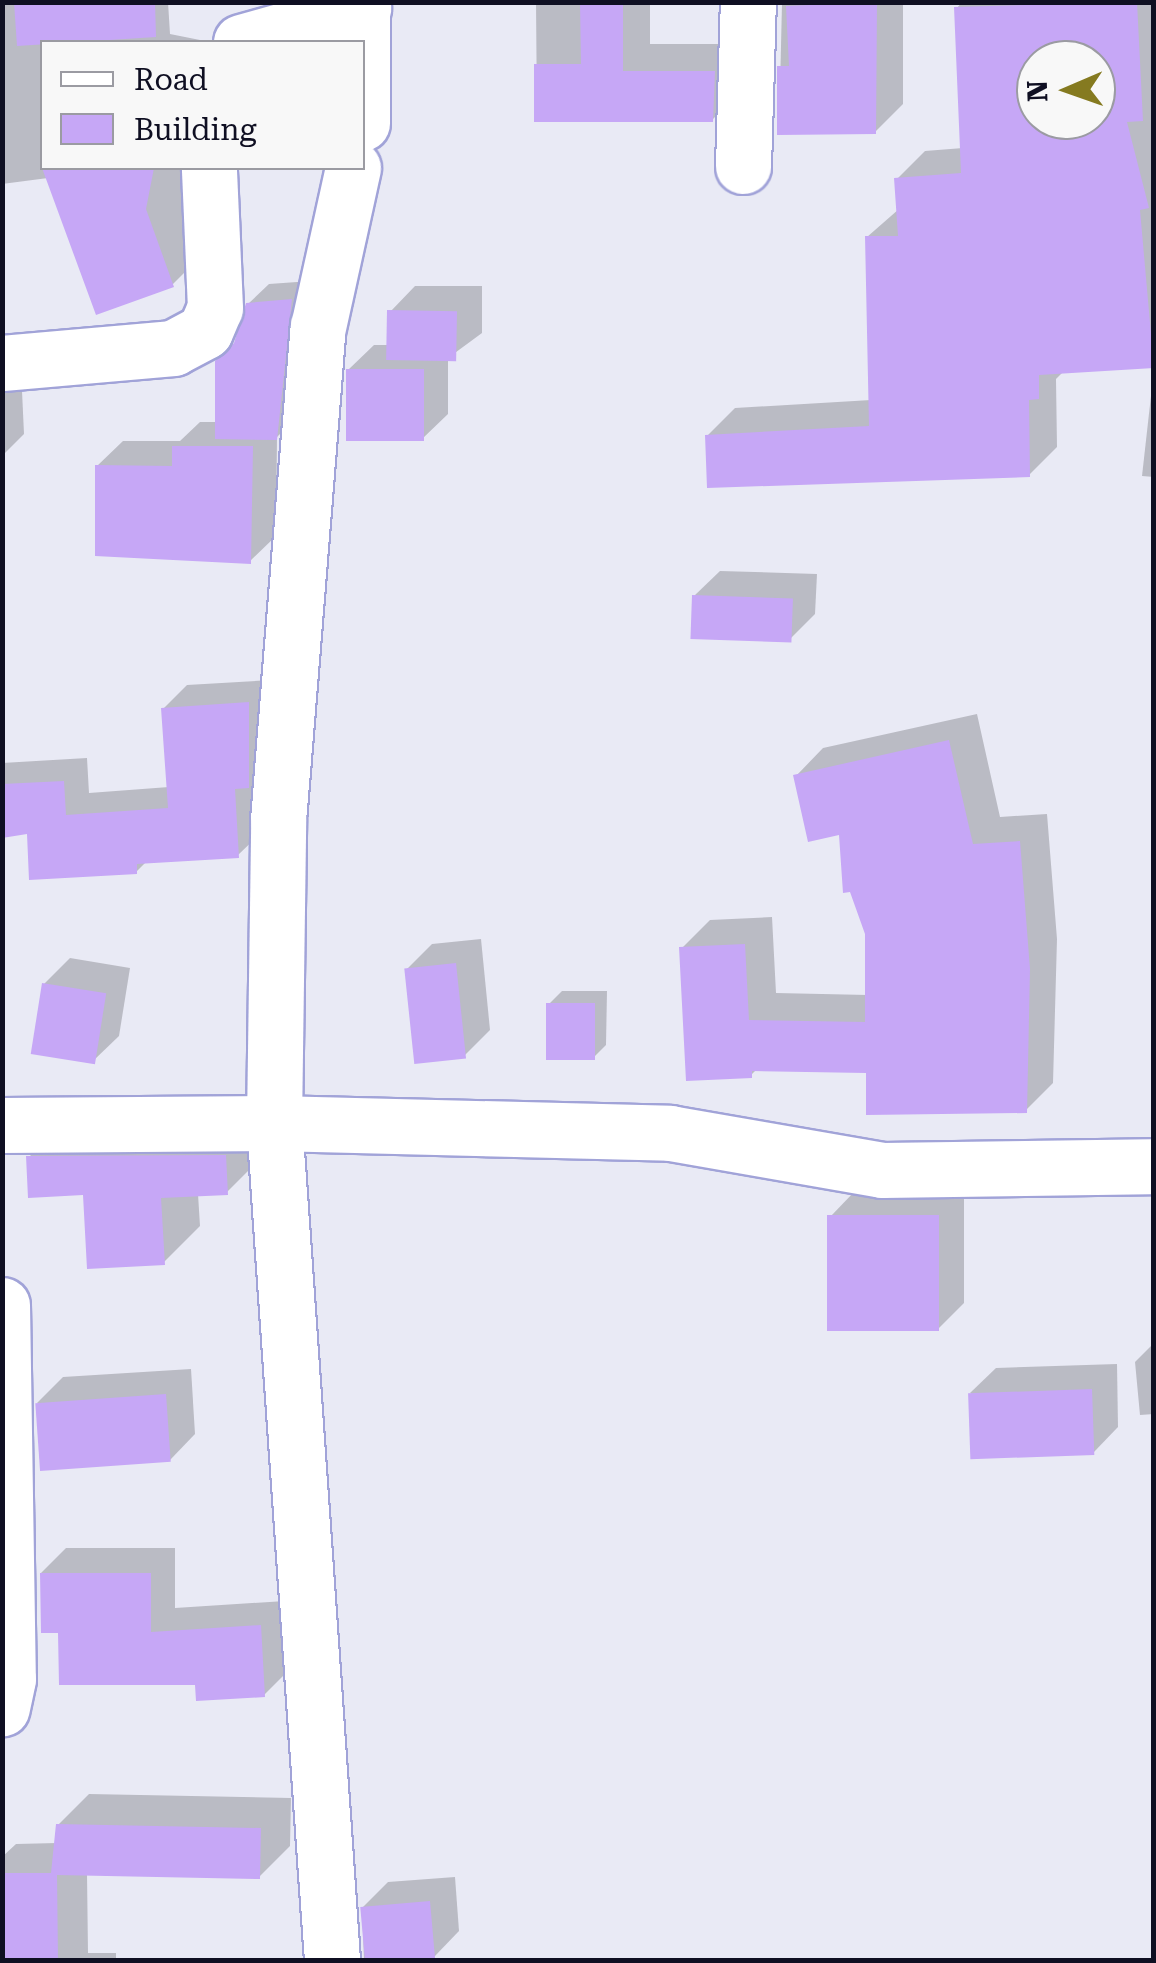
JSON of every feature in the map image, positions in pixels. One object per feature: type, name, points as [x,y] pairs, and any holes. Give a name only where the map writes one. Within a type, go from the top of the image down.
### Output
[{"type":"street","points":[[743,166],[748,2]]},
{"type":"street","points":[[248,40],[362,5],[362,40]]},
{"type":"street","points":[[2,363],[173,348],[206,332],[215,308],[209,170]]},
{"type":"street","points":[[332,1960],[274,1123],[278,820],[318,328],[353,170]]},
{"type":"street","points":[[2,1125],[274,1123],[670,1133],[882,1170],[1154,1166]]},
{"type":"street","points":[[2,1304],[2,1708]]},
{"type":"building","points":[[14,2],[155,2],[156,37],[40,40],[40,45],[17,46]]},
{"type":"building","points":[[580,2],[623,2],[623,71],[715,71],[713,122],[534,122],[534,64],[581,64]]},
{"type":"building","points":[[877,2],[876,134],[777,135],[777,66],[789,66],[786,6]]},
{"type":"building","points":[[1137,2],[1143,121],[1127,122],[1149,208],[1140,210],[1154,368],[1039,375],[1039,399],[1029,400],[1030,477],[707,488],[705,435],[869,426],[865,236],[898,236],[894,178],[961,173],[954,7]]},
{"type":"building","points":[[43,170],[154,170],[146,209],[174,287],[96,315]]},
{"type":"building","points":[[292,299],[277,440],[215,439],[215,361],[234,343],[246,303]]},
{"type":"building","points":[[387,310],[457,311],[456,361],[386,360]]},
{"type":"building","points":[[346,369],[424,369],[424,441],[346,441]]},
{"type":"building","points":[[172,446],[253,446],[251,564],[95,556],[95,465],[172,466]]},
{"type":"building","points":[[692,595],[793,599],[791,642],[690,639]]},
{"type":"building","points":[[249,702],[249,788],[235,789],[239,858],[137,864],[137,874],[29,880],[27,834],[2,838],[2,784],[64,781],[66,815],[168,808],[161,708]]},
{"type":"building","points":[[949,740],[973,844],[1020,841],[1030,969],[1027,1113],[866,1115],[866,1073],[752,1071],[752,1078],[686,1081],[679,947],[745,944],[749,1020],[865,1022],[865,934],[850,892],[843,893],[839,835],[808,842],[793,775]]},
{"type":"building","points":[[456,963],[466,1058],[414,1064],[404,968]]},
{"type":"building","points":[[42,983],[106,993],[95,1064],[31,1054]]},
{"type":"building","points":[[546,1003],[595,1003],[595,1060],[546,1060]]},
{"type":"building","points":[[226,1155],[228,1195],[161,1198],[165,1265],[87,1269],[83,1195],[28,1198],[26,1156]]},
{"type":"building","points":[[827,1215],[939,1215],[939,1331],[827,1331]]},
{"type":"building","points":[[1092,1389],[1094,1455],[970,1459],[968,1393]]},
{"type":"building","points":[[166,1394],[171,1462],[40,1471],[35,1403]]},
{"type":"building","points":[[40,1573],[151,1573],[151,1632],[261,1625],[265,1697],[196,1701],[195,1685],[59,1685],[58,1633],[41,1633]]},
{"type":"building","points":[[56,1824],[261,1828],[260,1879],[57,1875],[58,1960],[2,1960],[2,1873],[51,1873]]},
{"type":"building","points":[[430,1901],[435,1960],[365,1960],[360,1907]]}]
